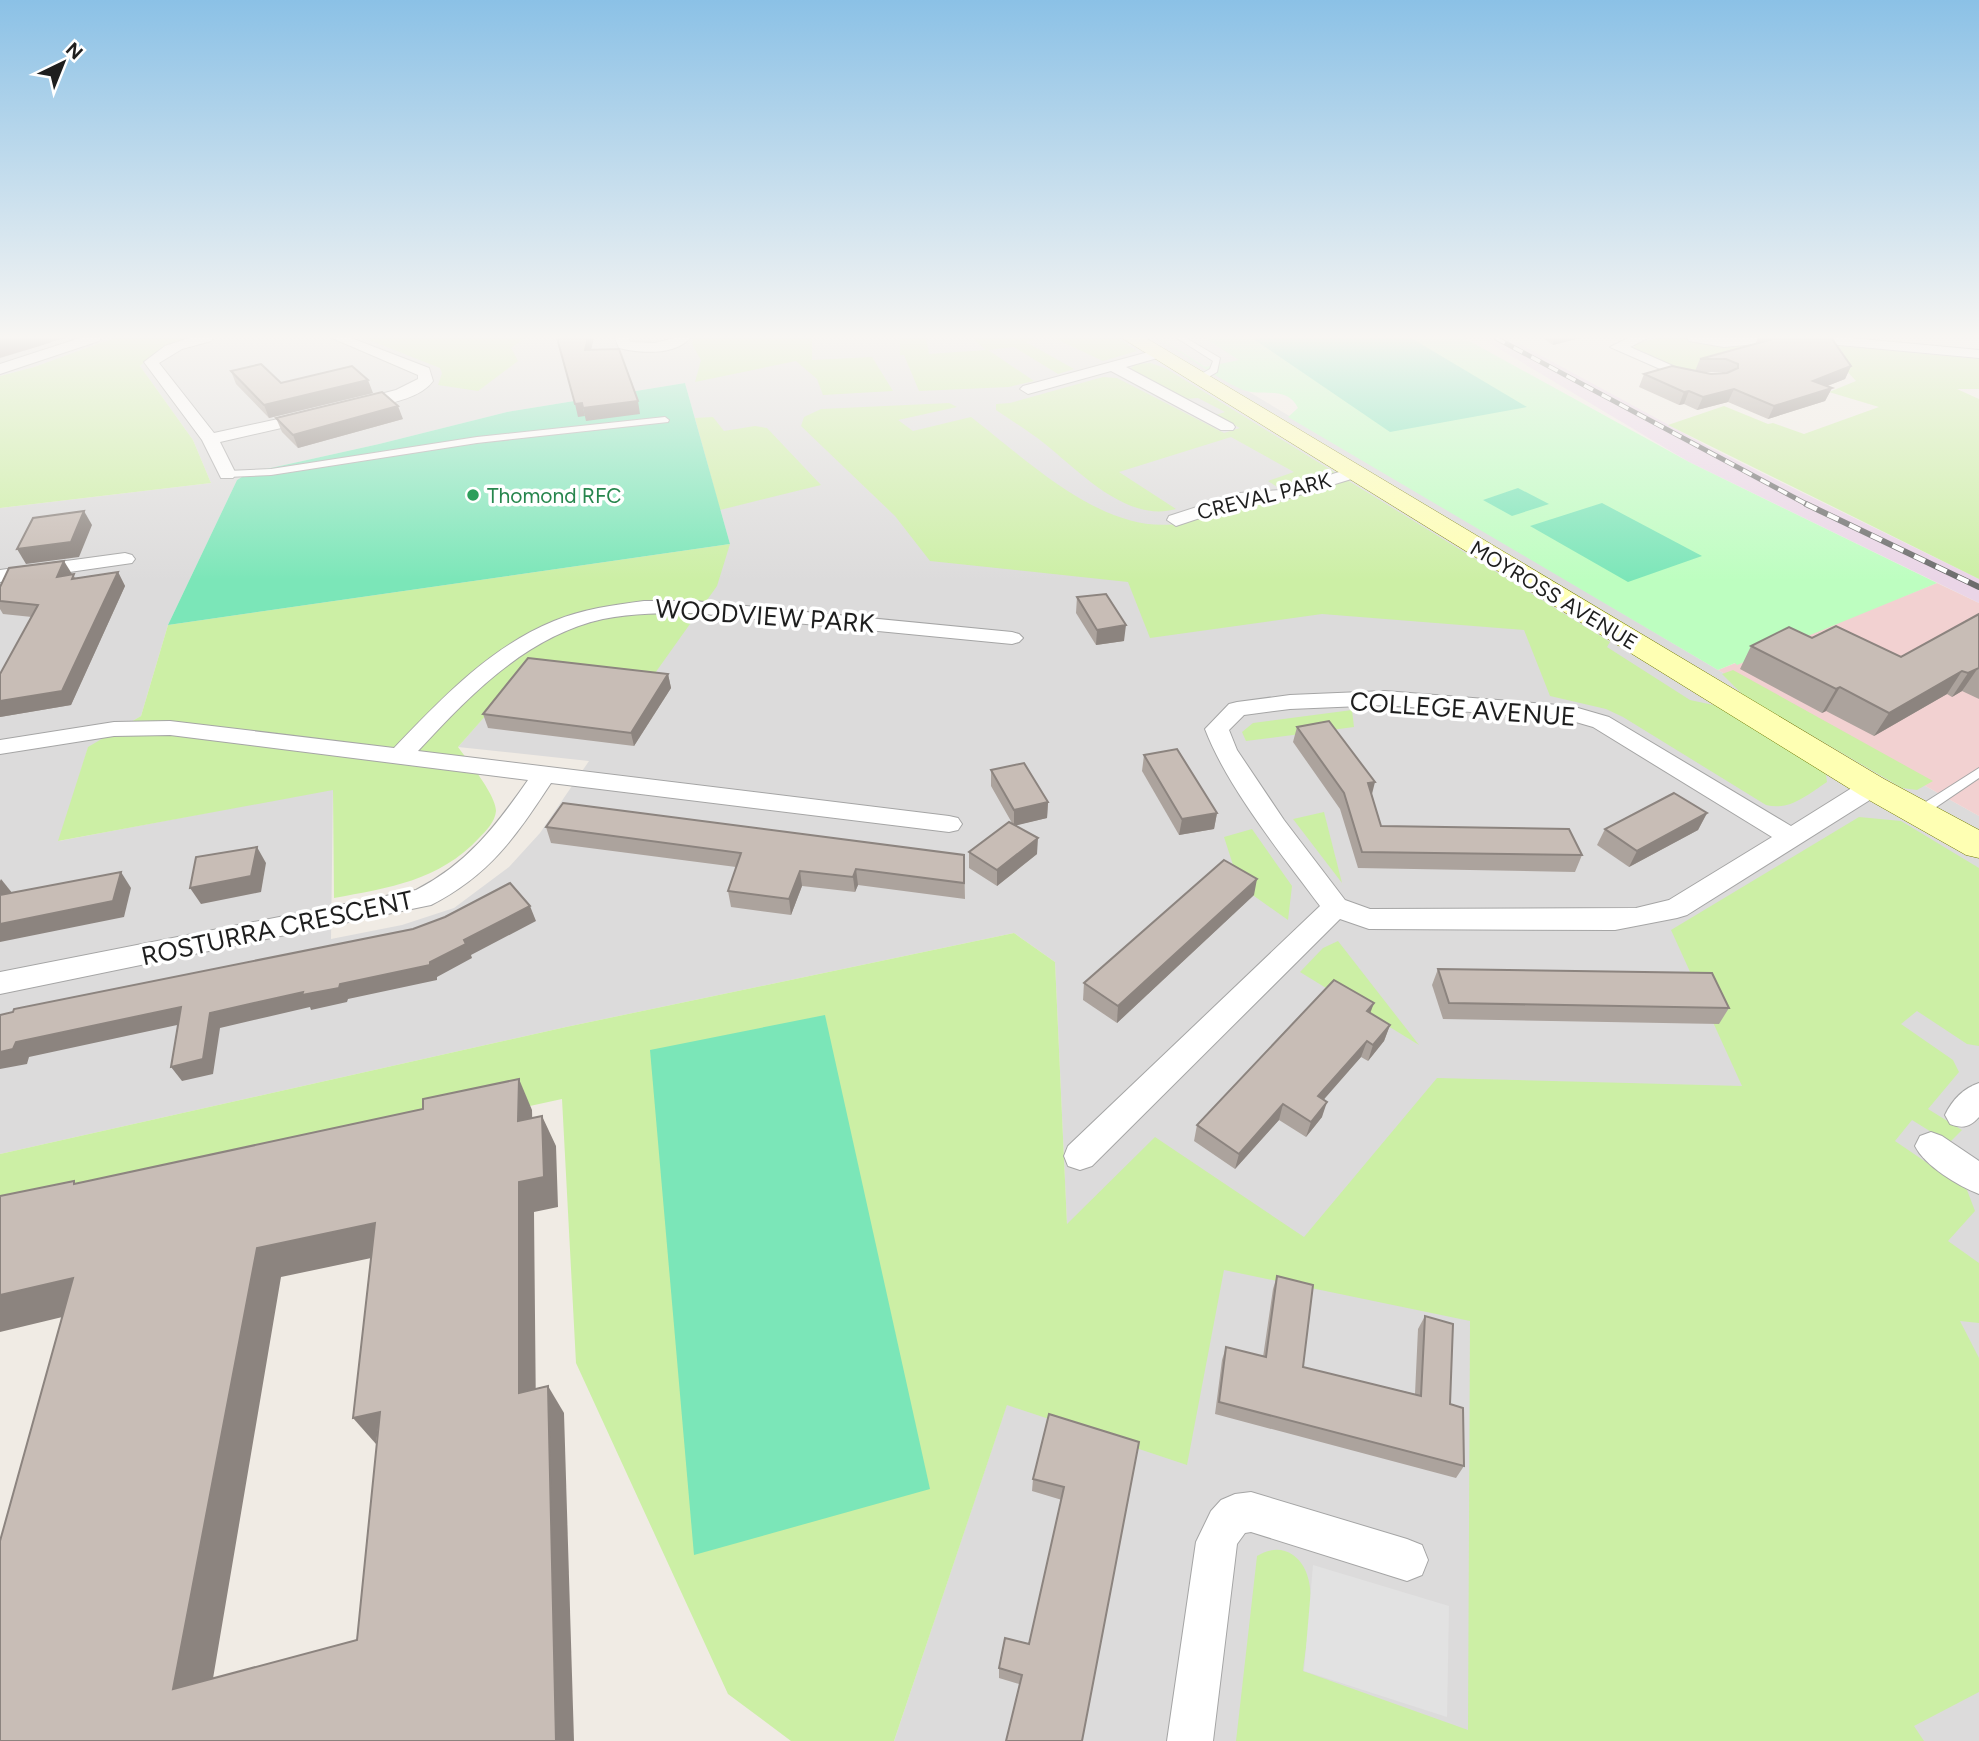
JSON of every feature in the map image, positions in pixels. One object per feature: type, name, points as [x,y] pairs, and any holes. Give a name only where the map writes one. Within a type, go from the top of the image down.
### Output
[{"type":"street","points":[[195,419],[210,439],[227,474]]},
{"type":"street","points":[[210,439],[300,419]]},
{"type":"street","points":[[1213,419],[1227,427]]},
{"type":"street","name":"MOYROSS AVENUE","points":[[1262,419],[1872,787],[1979,846]]},
{"type":"street","name":"CREVAL PARK","points":[[1176,520],[1246,496],[1283,495],[1352,473]]},
{"type":"street","points":[[0,576],[125,559]]},
{"type":"street","name":"WOODVIEW PARK","points":[[400,756],[484,671],[533,638],[575,619],[604,612],[664,606],[694,607],[1012,638]]},
{"type":"street","name":"COLLEGE AVENUE","points":[[1335,907],[1275,826],[1225,750],[1217,729],[1237,709],[1290,702],[1385,698],[1571,713],[1601,722],[1791,837]]},
{"type":"street","points":[[0,747],[114,729],[170,728],[949,824]]},
{"type":"street","name":"ROSTURRA CRESCENT","points":[[0,984],[422,898],[452,883],[482,861],[544,775]]},
{"type":"street","points":[[1080,1156],[1335,907],[1369,919],[1636,918],[1677,908],[1872,787]]},
{"type":"street","points":[[1931,1146],[1979,1179]]},
{"type":"street","points":[[1191,1741],[1217,1542],[1235,1514],[1251,1512],[1407,1560]]},
{"type":"lane","points":[[227,474],[271,472],[477,440],[664,420]]},
{"type":"lane","points":[[1918,813],[1979,772]]},
{"type":"shaded area","points":[[178,419],[478,419],[248,473],[237,480],[168,625],[141,716],[88,748],[59,841],[333,789],[331,939],[402,925],[454,908],[509,867],[540,833],[589,761],[458,747],[526,669],[730,544],[695,419],[1295,419],[1718,670],[1979,816],[1979,1741],[894,1741],[1067,1225],[1055,962],[1014,933],[566,1027],[0,1154],[0,508],[211,483],[193,440]]},
{"type":"shaded area","points":[[1617,419],[1658,419],[1711,448],[1979,579],[1979,603],[1689,462]]},
{"type":"shaded area","points":[[1937,583],[1979,603],[1979,816],[1718,670]]},
{"type":"shaded area","points":[[1313,1565],[1449,1606],[1447,1717],[1304,1671]]},
{"type":"green space","points":[[0,419],[178,419],[193,440],[211,483],[0,508]]},
{"type":"green space","name":"Thomond RFC","points":[[478,419],[695,419],[730,544],[168,625],[237,480],[248,473]]},
{"type":"green space","points":[[695,419],[715,419],[724,431],[755,426],[767,428],[821,485],[720,510]]},
{"type":"green space","points":[[803,419],[901,419],[898,420],[913,431],[962,419],[974,419],[1042,473],[1096,507],[1124,519],[1153,524],[1191,521],[1258,498],[1270,506],[1292,497],[1268,481],[1294,472],[1231,437],[1119,472],[1176,509],[1140,509],[1105,492],[1009,419],[1197,419],[1224,433],[1240,428],[1224,419],[1249,419],[1610,642],[1607,647],[1690,700],[1718,706],[1820,768],[1826,775],[1827,782],[1791,804],[1766,805],[1623,717],[1606,709],[1550,696],[1524,630],[1322,614],[1150,638],[1128,582],[930,561],[895,516],[801,426]]},
{"type":"green space","points":[[1292,419],[1611,419],[1689,462],[1937,583],[1737,665],[1735,663],[1718,670]]},
{"type":"green space","points":[[1371,419],[1460,419],[1390,432]]},
{"type":"green space","points":[[1685,419],[1756,419],[1804,434],[1845,419],[1979,419],[1979,579],[1668,425]]},
{"type":"green space","points":[[1518,488],[1549,504],[1512,516],[1483,500]]},
{"type":"green space","points":[[1602,503],[1702,556],[1628,582],[1530,526]]},
{"type":"green space","points":[[730,544],[717,586],[648,683],[526,670],[458,747],[481,778],[495,804],[494,819],[463,853],[430,873],[393,886],[334,898],[333,790],[58,841],[88,747],[141,716],[168,625]]},
{"type":"green space","points":[[1733,670],[1933,781],[1917,790],[1902,788],[1743,695],[1722,674]]},
{"type":"green space","points":[[1352,710],[1354,727],[1246,741],[1242,732],[1253,723]]},
{"type":"green space","points":[[1324,812],[1342,883],[1293,819]]},
{"type":"green space","points":[[1859,817],[1901,821],[1979,868],[1979,1046],[1967,1044],[1917,1011],[1901,1024],[1953,1060],[1959,1072],[1928,1109],[1962,1130],[1949,1143],[1912,1120],[1895,1141],[1967,1190],[1975,1211],[1948,1241],[1979,1263],[1979,1323],[1960,1321],[1979,1358],[1979,1692],[1914,1726],[1924,1741],[1236,1741],[1257,1556],[1275,1550],[1293,1555],[1308,1578],[1311,1609],[1303,1671],[1468,1730],[1470,1321],[1224,1270],[1187,1465],[1007,1405],[894,1741],[791,1741],[728,1694],[576,1363],[562,1099],[0,1221],[0,1154],[566,1027],[1014,933],[1055,962],[1067,1224],[1155,1137],[1304,1237],[1437,1078],[1742,1086],[1671,930]]},
{"type":"green space","points":[[1252,829],[1292,886],[1288,920],[1230,879],[1234,868],[1224,837]]},
{"type":"green space","points":[[1338,941],[1419,1045],[1300,972],[1323,948]]},
{"type":"green space","points":[[825,1015],[930,1489],[694,1555],[650,1050]]},
{"type":"building","points":[[277,419],[350,419],[293,435]]},
{"type":"building","points":[[84,511],[71,542],[17,549],[33,518]]},
{"type":"building","points":[[64,561],[57,577],[74,574],[72,579],[118,572],[62,691],[0,701],[0,674],[38,605],[0,601],[0,587],[9,568]]},
{"type":"building","points":[[1106,594],[1126,625],[1097,630],[1077,597]]},
{"type":"building","points":[[1979,614],[1979,668],[1968,673],[1962,671],[1889,713],[1751,646],[1789,627],[1812,638],[1836,626],[1901,657]]},
{"type":"building","points":[[528,658],[668,674],[631,733],[483,714]]},
{"type":"building","points":[[1329,721],[1375,782],[1368,783],[1381,826],[1569,829],[1582,855],[1362,852],[1344,793],[1297,727]]},
{"type":"building","points":[[1177,749],[1217,813],[1182,819],[1144,755]]},
{"type":"building","points":[[1024,763],[1048,802],[1014,810],[991,770]]},
{"type":"building","points":[[1674,793],[1707,813],[1637,851],[1605,829]]},
{"type":"building","points":[[563,803],[964,855],[964,883],[856,869],[853,877],[800,871],[789,899],[728,891],[741,853],[546,827]]},
{"type":"building","points":[[1009,822],[1038,838],[997,870],[969,852]]},
{"type":"building","points":[[257,847],[251,876],[190,888],[196,857]]},
{"type":"building","points":[[1224,860],[1257,879],[1118,1006],[1084,983]]},
{"type":"building","points":[[121,872],[113,901],[0,924],[0,895]]},
{"type":"building","points":[[510,883],[530,906],[464,940],[466,944],[430,962],[430,965],[340,984],[339,988],[302,995],[303,992],[210,1013],[203,1059],[171,1067],[181,1007],[16,1042],[13,1049],[0,1052],[0,1015],[13,1012],[14,1009],[413,929],[445,917]]},
{"type":"building","points":[[1438,969],[1712,973],[1729,1008],[1449,1003]]},
{"type":"building","points":[[1334,980],[1374,1003],[1367,1011],[1390,1025],[1373,1045],[1367,1041],[1318,1096],[1327,1102],[1311,1122],[1283,1104],[1239,1154],[1197,1125]]},
{"type":"building","points":[[519,1079],[518,1121],[542,1116],[544,1177],[519,1182],[519,1393],[548,1386],[556,1741],[0,1741],[0,1541],[73,1278],[0,1295],[0,1196],[74,1181],[74,1184],[423,1109],[423,1099]],"holes":[[[375,1223],[353,1418],[380,1412],[357,1640],[173,1689],[257,1248]]]},
{"type":"building","points":[[1277,1276],[1313,1285],[1303,1367],[1421,1396],[1425,1316],[1453,1324],[1450,1404],[1463,1408],[1464,1466],[1219,1402],[1226,1347],[1266,1357]]},
{"type":"building","points":[[1049,1414],[1139,1442],[1082,1741],[1006,1741],[1022,1675],[999,1668],[1005,1638],[1029,1644],[1064,1487],[1033,1479]]},
{"type":"railway","points":[[1648,419],[1809,505]]},
{"type":"railway","points":[[1809,505],[1979,587]]},
{"type":"place","name":"Thomond RFC","points":[[473,495]]}]
